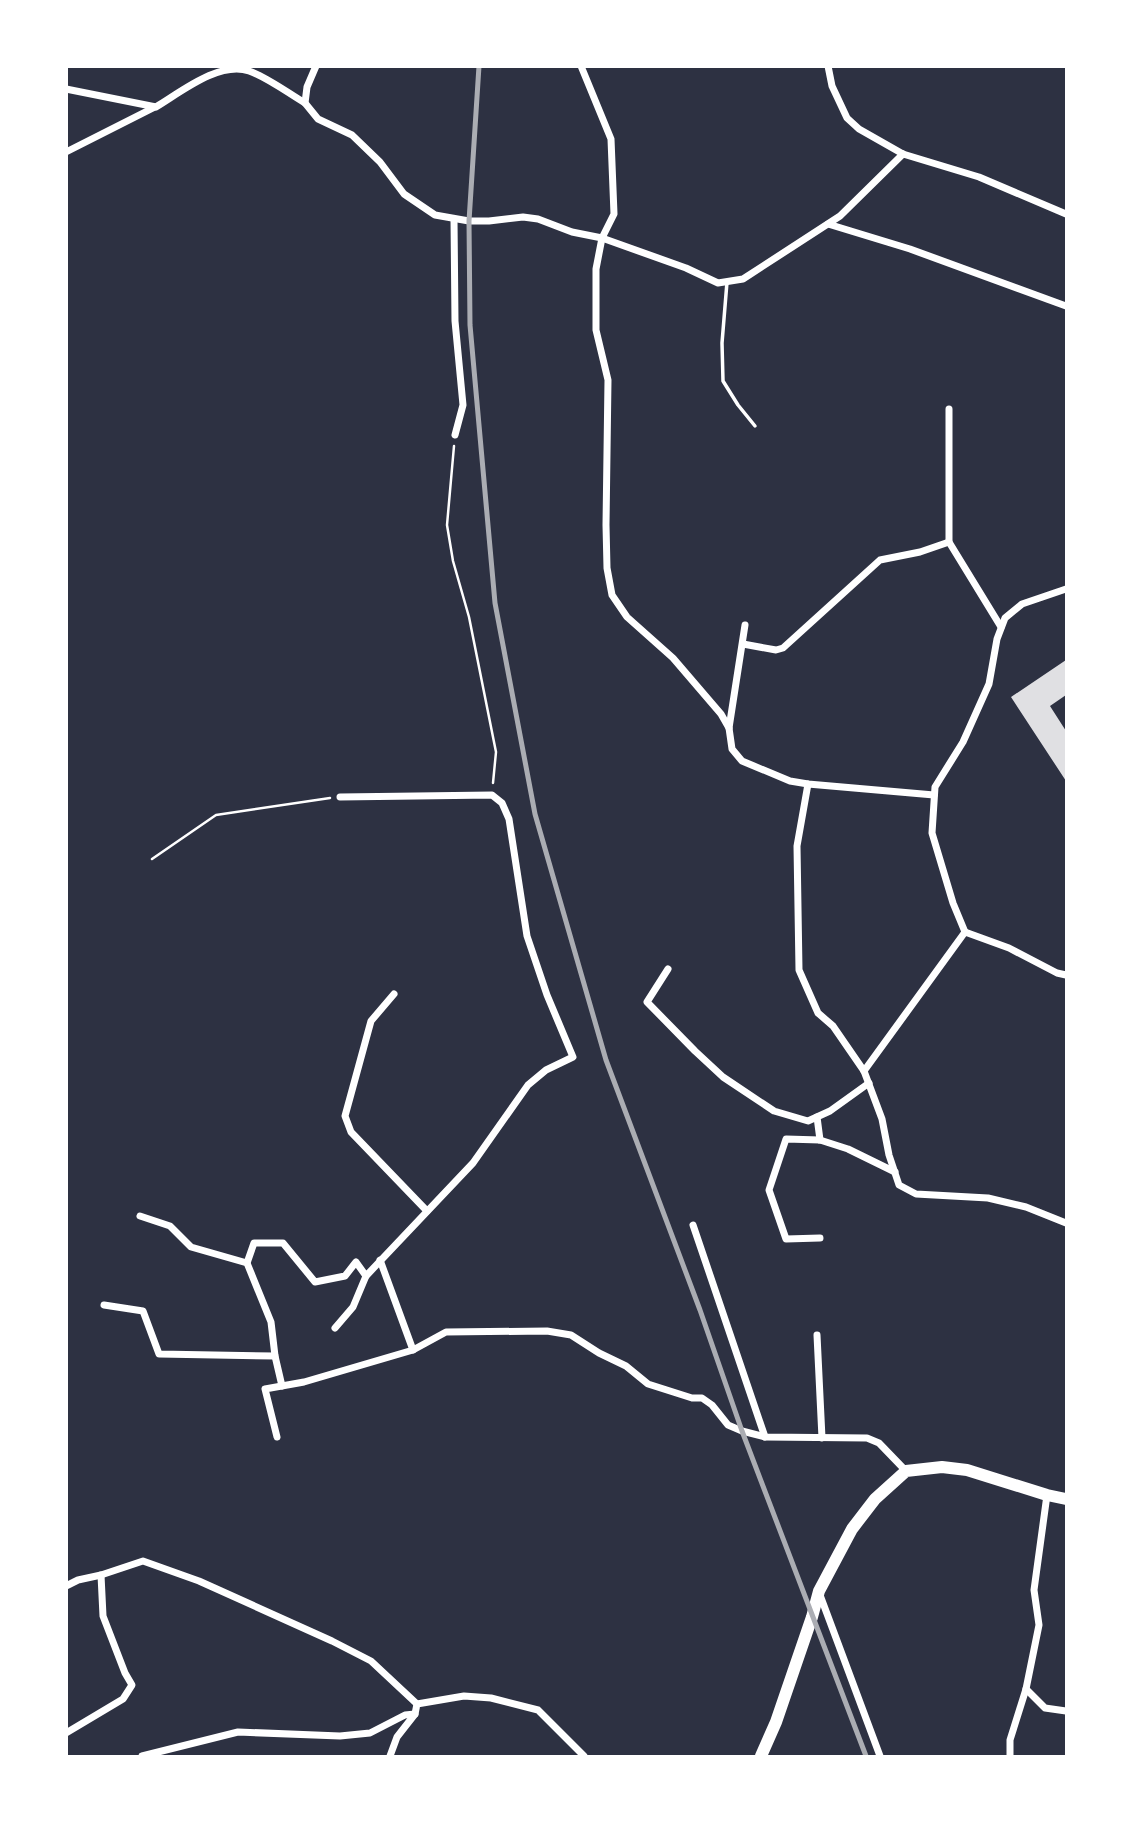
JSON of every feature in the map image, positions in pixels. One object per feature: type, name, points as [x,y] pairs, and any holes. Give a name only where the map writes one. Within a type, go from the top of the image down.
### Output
[{"type":"highway","points":[[761,1756],[776,1722],[819,1591],[852,1529],[875,1499],[906,1471],[942,1467],[967,1470],[1066,1499]]},
{"type":"street","points":[[305,103],[307,87],[316,66]]},
{"type":"street","points":[[581,66],[611,139],[614,214],[602,238],[596,269],[596,330],[608,380],[606,525],[607,568],[612,595],[627,617],[673,658],[729,728]]},
{"type":"street","points":[[828,66],[832,86],[847,118],[859,130],[903,154],[979,177],[1066,214]]},
{"type":"street","points":[[66,152],[156,107],[208,76],[240,68],[252,72],[305,103],[318,119],[352,135],[380,162],[404,194],[435,215],[489,221],[523,217],[538,219],[572,232],[602,238],[686,268],[718,283],[743,279],[841,216],[903,154]]},
{"type":"street","points":[[66,89],[156,107]]},
{"type":"street","points":[[454,219],[455,321],[463,405],[455,435]]},
{"type":"street","points":[[828,224],[910,248],[1066,306]]},
{"type":"street","points":[[949,409],[949,542],[1001,627]]},
{"type":"street","points":[[743,644],[776,650],[783,648],[880,560],[920,552],[949,542]]},
{"type":"street","points":[[1066,589],[1022,604],[1005,618],[997,639],[989,684],[963,742],[935,787],[932,833],[953,903],[965,932],[1009,948],[1066,975]]},
{"type":"street","points":[[746,625],[729,728],[732,749],[742,761],[790,780],[808,784],[934,795]]},
{"type":"street","points":[[808,784],[797,846],[799,970],[818,1013],[833,1026],[864,1071],[882,1119],[899,1185],[916,1194],[988,1198],[1026,1207],[1066,1223]]},
{"type":"street","points":[[335,1328],[353,1307],[366,1276],[473,1163],[528,1085],[546,1070],[573,1057],[547,995],[527,936],[509,819],[502,803],[492,795],[340,797]]},
{"type":"street","points":[[864,1071],[965,932]]},
{"type":"street","points":[[668,969],[647,1002],[723,1077],[774,1111],[808,1121],[830,1111],[869,1083]]},
{"type":"street","points":[[394,994],[371,1021],[345,1116],[351,1132],[427,1211]]},
{"type":"street","points":[[817,1117],[820,1140]]},
{"type":"street","points":[[820,1238],[786,1239],[769,1190],[786,1139],[820,1140],[848,1149],[895,1172]]},
{"type":"street","points":[[139,1216],[170,1226],[191,1247],[247,1263]]},
{"type":"street","points":[[693,1225],[765,1437]]},
{"type":"street","points":[[282,1385],[271,1322],[247,1263],[254,1243],[283,1243],[314,1282],[345,1276],[356,1262],[366,1276]]},
{"type":"street","points":[[380,1260],[413,1350]]},
{"type":"street","points":[[104,1305],[143,1311],[159,1354],[275,1356]]},
{"type":"street","points":[[277,1437],[265,1389],[304,1382],[413,1350],[446,1332],[547,1331],[571,1335],[626,1366],[648,1384],[692,1398],[702,1398],[712,1405],[728,1425],[765,1437],[867,1438],[879,1443],[906,1471]]},
{"type":"street","points":[[817,1335],[822,1438]]},
{"type":"street","points":[[1010,1756],[1010,1740],[1026,1689],[1039,1625],[1034,1590],[1047,1495]]},
{"type":"street","points":[[66,1586],[143,1561],[199,1581],[332,1641],[370,1661],[417,1704]]},
{"type":"street","points":[[66,1733],[123,1699],[132,1685],[103,1616],[101,1575]]},
{"type":"street","points":[[819,1591],[880,1756]]},
{"type":"street","points":[[1026,1689],[1045,1708],[1066,1710]]},
{"type":"street","points":[[417,1704],[464,1696],[491,1698],[537,1710],[584,1756]]},
{"type":"street","points":[[390,1756],[397,1737],[415,1714],[417,1704]]},
{"type":"street","points":[[142,1756],[238,1732],[340,1736],[370,1733],[405,1715],[415,1714]]},
{"type":"lane","points":[[727,282],[722,343],[723,381],[755,426]]},
{"type":"path","points":[[455,435],[447,525],[496,752],[492,795]]},
{"type":"path","points":[[152,859],[216,815],[340,797]]},
{"type":"building","points":[[1066,660],[1066,695],[1050,706],[1066,731],[1066,781],[1011,697]]},
{"type":"railway","points":[[479,66],[469,221],[470,325],[495,603],[535,814],[606,1060],[700,1310],[742,1431],[866,1756]]}]
